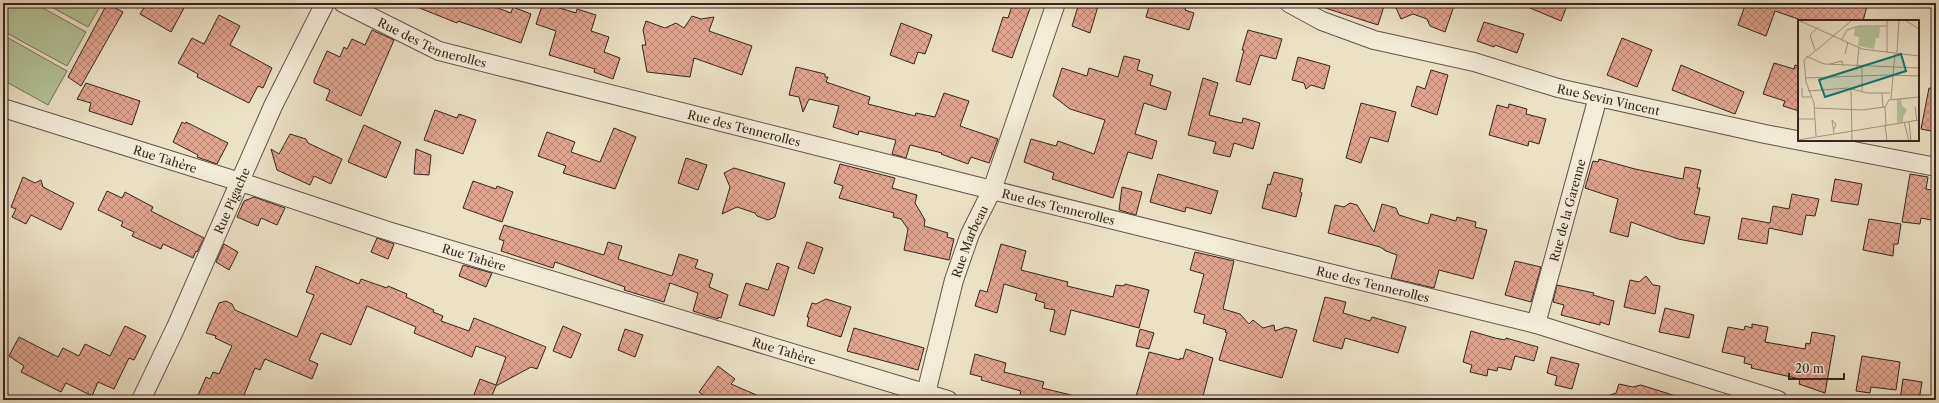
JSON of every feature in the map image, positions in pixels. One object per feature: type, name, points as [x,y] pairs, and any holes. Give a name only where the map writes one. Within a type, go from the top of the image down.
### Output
[{"type":"street","name":"Rue Pigache","points":[[141,400],[176,327],[273,106],[325,3]]},
{"type":"street","name":"Rue des Tennerolles","points":[[343,3],[439,51],[992,190],[1536,324],[1778,400]]},
{"type":"street","name":"Rue Marbeau","points":[[926,393],[954,280],[970,234],[992,190],[1056,3]]},
{"type":"street","name":"Rue Sevin Vincent","points":[[1298,5],[1322,21],[1374,40],[1474,62],[1558,88],[1798,140]]},
{"type":"street","name":"Rue de la Garenne","points":[[1536,324],[1598,97]]},
{"type":"street","name":"Rue Tahère","points":[[3,108],[239,182],[385,230],[948,400]]},
{"type":"street","name":"Rue Sevin Vincent","points":[[1801,141],[1936,167]]},
{"type":"green space","points":[[3,3],[34,3],[86,32],[67,66],[3,31]]},
{"type":"green space","points":[[44,3],[102,3],[88,27]]},
{"type":"green space","points":[[3,35],[67,71],[48,105],[3,80]]},
{"type":"building","points":[[147,3],[175,3],[184,8],[171,32],[140,14]]},
{"type":"building","points":[[407,3],[484,3],[511,13],[513,7],[531,14],[521,43],[458,21],[457,23]]},
{"type":"building","points":[[543,3],[576,13],[577,9],[596,15],[591,31],[609,37],[604,52],[620,58],[613,79],[594,72],[595,69],[549,55],[556,31],[536,24]]},
{"type":"building","points":[[1013,3],[1032,3],[1012,58],[992,51],[1003,17],[1008,18]]},
{"type":"building","points":[[1079,3],[1099,3],[1090,33],[1072,26]]},
{"type":"building","points":[[1150,3],[1187,3],[1185,10],[1194,13],[1189,30],[1146,17]]},
{"type":"building","points":[[1320,3],[1385,3],[1378,25],[1319,6]]},
{"type":"building","points":[[1388,3],[1455,3],[1445,32],[1430,26],[1427,19],[1413,14],[1401,19],[1396,8],[1388,5]]},
{"type":"building","points":[[1518,3],[1568,3],[1561,21]]},
{"type":"building","points":[[1746,3],[1858,3],[1867,6],[1863,20],[1801,20],[1775,11],[1766,36],[1738,25]]},
{"type":"building","points":[[107,4],[123,12],[81,86],[68,77]]},
{"type":"building","points":[[219,15],[240,26],[230,45],[272,68],[263,88],[258,86],[249,103],[197,77],[198,74],[178,63],[192,38],[204,44]]},
{"type":"building","points":[[692,16],[701,19],[714,17],[709,31],[752,46],[742,75],[694,58],[690,77],[647,72],[642,45],[646,45],[643,30],[646,21],[665,28],[676,23],[684,28]]},
{"type":"building","points":[[1484,22],[1524,34],[1517,53],[1495,45],[1494,47],[1477,41]]},
{"type":"building","points":[[901,23],[932,35],[925,54],[918,52],[914,64],[890,55]]},
{"type":"building","points":[[372,30],[394,40],[361,116],[326,100],[330,90],[314,83],[314,80],[327,51],[340,57],[344,47],[347,49],[352,39],[365,45]]},
{"type":"building","points":[[1248,30],[1282,39],[1276,59],[1260,55],[1250,85],[1236,81],[1244,50],[1242,50]]},
{"type":"building","points":[[1622,38],[1652,50],[1637,87],[1607,75]]},
{"type":"building","points":[[1124,56],[1140,60],[1137,70],[1153,75],[1150,85],[1171,92],[1166,110],[1144,103],[1135,134],[1157,141],[1152,159],[1128,152],[1113,198],[1052,179],[1054,173],[1024,162],[1031,139],[1056,146],[1058,141],[1094,154],[1105,120],[1070,109],[1053,96],[1062,68],[1087,76],[1089,68],[1118,77]]},
{"type":"building","points":[[1298,57],[1330,66],[1324,89],[1311,85],[1306,89],[1304,83],[1292,80]]},
{"type":"building","points":[[1774,63],[1794,69],[1795,65],[1798,66],[1798,111],[1783,106],[1785,101],[1763,94]]},
{"type":"building","points":[[1681,65],[1744,92],[1735,114],[1672,90]]},
{"type":"building","points":[[796,67],[825,74],[825,77],[828,77],[826,82],[870,97],[868,104],[915,116],[916,113],[935,117],[944,93],[969,101],[960,126],[998,139],[989,163],[971,157],[968,164],[941,154],[942,153],[910,145],[906,158],[892,154],[896,140],[859,131],[858,135],[833,127],[839,106],[809,99],[803,112],[799,97],[789,95]]},
{"type":"building","points":[[1431,70],[1448,75],[1437,115],[1411,106],[1417,86],[1425,89]]},
{"type":"building","points":[[1203,78],[1218,83],[1209,115],[1242,123],[1243,118],[1260,123],[1253,149],[1234,143],[1230,157],[1213,153],[1216,142],[1188,135]]},
{"type":"building","points":[[86,83],[140,101],[132,125],[89,111],[91,103],[77,99]]},
{"type":"building","points":[[1929,88],[1936,89],[1936,132],[1921,129]]},
{"type":"building","points":[[1361,103],[1396,112],[1388,142],[1370,137],[1361,163],[1346,158]]},
{"type":"building","points":[[1509,104],[1527,109],[1526,114],[1546,119],[1539,144],[1529,141],[1528,146],[1489,135],[1497,105],[1508,108]]},
{"type":"building","points":[[435,110],[457,118],[459,114],[476,120],[463,154],[424,140]]},
{"type":"building","points":[[182,122],[185,124],[186,122],[228,143],[217,164],[197,157],[198,155],[173,142]]},
{"type":"building","points":[[364,125],[401,142],[386,178],[348,162]]},
{"type":"building","points":[[614,128],[636,137],[615,189],[563,173],[566,166],[538,156],[547,132],[575,142],[571,152],[600,162]]},
{"type":"building","points":[[290,134],[306,139],[308,143],[342,159],[331,184],[314,176],[310,185],[277,170],[271,149],[279,154]]},
{"type":"building","points":[[416,149],[431,155],[429,175],[414,174]]},
{"type":"building","points":[[686,158],[707,165],[698,190],[678,183]]},
{"type":"building","points":[[1599,159],[1635,169],[1683,179],[1685,167],[1701,170],[1697,188],[1700,188],[1694,214],[1710,217],[1704,244],[1678,239],[1631,222],[1628,237],[1610,232],[1618,199],[1585,188],[1593,161],[1598,162]]},
{"type":"building","points":[[840,164],[895,178],[892,188],[917,195],[915,203],[925,220],[924,226],[948,233],[947,237],[954,239],[949,260],[904,250],[908,229],[901,219],[893,217],[894,213],[839,198],[843,186],[834,183]]},
{"type":"building","points":[[734,168],[785,183],[775,217],[768,220],[757,216],[755,213],[737,207],[722,214],[730,187],[724,173]]},
{"type":"building","points":[[1274,172],[1303,179],[1300,192],[1302,193],[1296,217],[1262,208],[1268,184],[1270,185]]},
{"type":"building","points":[[1158,174],[1218,191],[1211,214],[1186,207],[1185,212],[1150,202]]},
{"type":"building","points":[[1910,174],[1928,177],[1926,189],[1936,191],[1936,221],[1921,218],[1920,224],[1902,222]]},
{"type":"building","points":[[23,177],[35,183],[41,180],[43,187],[74,203],[61,230],[31,215],[26,224],[12,217],[16,209],[11,207]]},
{"type":"building","points":[[1835,179],[1862,184],[1858,205],[1831,201]]},
{"type":"building","points":[[473,181],[496,189],[497,186],[513,192],[502,222],[463,208]]},
{"type":"building","points":[[1122,187],[1142,192],[1136,215],[1119,210]]},
{"type":"building","points":[[107,191],[122,198],[125,192],[153,207],[151,211],[204,238],[193,258],[163,244],[161,249],[132,236],[134,232],[121,226],[123,222],[98,210]]},
{"type":"building","points":[[1792,194],[1819,199],[1815,216],[1806,215],[1802,235],[1769,228],[1767,244],[1738,239],[1742,218],[1770,223],[1773,206],[1789,209]]},
{"type":"building","points":[[254,197],[285,208],[277,225],[261,218],[258,226],[237,217],[244,201]]},
{"type":"building","points":[[1350,203],[1357,205],[1374,232],[1382,204],[1396,208],[1399,215],[1428,224],[1431,214],[1456,221],[1457,217],[1476,222],[1475,227],[1487,230],[1473,279],[1439,270],[1434,288],[1391,278],[1397,255],[1380,247],[1328,233],[1335,205],[1344,207]]},
{"type":"building","points":[[1869,219],[1901,224],[1898,244],[1894,244],[1893,256],[1863,250]]},
{"type":"building","points":[[504,225],[604,255],[608,242],[622,246],[618,259],[672,276],[679,254],[698,260],[695,268],[713,274],[709,287],[728,295],[721,318],[718,317],[718,319],[693,311],[698,293],[670,283],[664,302],[624,290],[625,287],[555,262],[553,268],[501,251],[504,241],[499,239]]},
{"type":"building","points":[[377,238],[394,244],[388,259],[371,252]]},
{"type":"building","points":[[807,242],[823,248],[814,274],[798,268]]},
{"type":"building","points":[[224,244],[238,252],[229,270],[216,262]]},
{"type":"building","points":[[1001,244],[1026,251],[1021,270],[1068,282],[1067,286],[1113,297],[1116,285],[1124,286],[1125,284],[1149,290],[1139,328],[1071,310],[1065,335],[1050,331],[1055,310],[1044,308],[1045,303],[1035,300],[1037,294],[1004,284],[997,313],[975,306],[980,290],[987,292]]},
{"type":"building","points":[[1195,252],[1234,261],[1223,309],[1240,314],[1249,324],[1253,320],[1263,328],[1274,325],[1275,331],[1286,327],[1297,330],[1282,378],[1219,360],[1227,333],[1225,332],[1226,330],[1203,323],[1205,315],[1194,312],[1204,274],[1190,270]]},
{"type":"building","points":[[1515,261],[1541,267],[1531,302],[1505,295]]},
{"type":"building","points":[[777,263],[789,267],[774,316],[739,305],[746,283],[768,290]]},
{"type":"building","points":[[463,265],[492,273],[486,287],[459,276]]},
{"type":"building","points":[[316,266],[359,284],[361,279],[387,288],[388,286],[407,294],[406,297],[434,310],[433,312],[443,316],[441,321],[469,331],[474,318],[546,347],[537,369],[531,367],[496,386],[490,400],[472,400],[480,379],[496,385],[506,357],[476,346],[472,357],[414,333],[416,327],[367,306],[351,345],[321,333],[309,360],[318,364],[312,379],[265,359],[260,370],[255,368],[242,400],[196,400],[206,377],[210,379],[213,372],[219,374],[232,346],[215,338],[216,336],[206,333],[219,303],[226,301],[232,304],[235,310],[297,337],[314,295],[306,292]]},
{"type":"building","points":[[1646,276],[1653,285],[1660,286],[1655,314],[1624,307],[1630,280],[1639,282]]},
{"type":"building","points":[[1557,285],[1594,293],[1593,295],[1614,301],[1609,325],[1600,322],[1600,325],[1561,315],[1564,305],[1553,302]]},
{"type":"building","points":[[1325,297],[1346,302],[1343,313],[1370,321],[1372,317],[1406,327],[1398,353],[1345,338],[1342,349],[1313,341]]},
{"type":"building","points":[[826,299],[851,307],[841,337],[807,326],[809,317],[807,317],[812,303],[816,304]]},
{"type":"building","points":[[1665,308],[1694,315],[1689,338],[1659,332]]},
{"type":"building","points":[[1752,324],[1768,327],[1765,342],[1805,349],[1806,343],[1810,344],[1812,332],[1835,336],[1825,393],[1799,384],[1800,379],[1751,368],[1752,365],[1744,363],[1745,357],[1722,352],[1728,327],[1744,330],[1745,326],[1752,328]]},
{"type":"building","points":[[125,326],[146,336],[134,360],[129,358],[114,389],[98,382],[92,396],[66,383],[61,392],[21,372],[24,366],[9,356],[19,337],[58,357],[63,348],[79,356],[85,344],[110,356]]},
{"type":"building","points":[[563,326],[581,334],[571,358],[553,351]]},
{"type":"building","points":[[854,328],[924,348],[918,370],[847,351]]},
{"type":"building","points":[[625,329],[643,335],[635,357],[618,350]]},
{"type":"building","points":[[1140,329],[1154,333],[1149,349],[1136,346]]},
{"type":"building","points":[[1471,331],[1505,340],[1506,338],[1538,347],[1534,361],[1515,356],[1511,370],[1498,367],[1497,371],[1488,369],[1487,376],[1470,372],[1472,365],[1463,362]]},
{"type":"building","points":[[1186,349],[1213,358],[1202,400],[1135,400],[1149,352],[1180,360],[1180,358],[1183,359]]},
{"type":"building","points":[[975,354],[1006,363],[1004,372],[1044,382],[1042,388],[1071,395],[1070,400],[1018,400],[1021,391],[981,380],[982,377],[970,374]]},
{"type":"building","points":[[1862,356],[1900,362],[1896,390],[1871,387],[1870,393],[1856,391]]},
{"type":"building","points":[[1551,357],[1579,364],[1572,389],[1555,385],[1557,376],[1547,373]]},
{"type":"building","points":[[718,366],[735,379],[731,384],[768,400],[710,400],[699,392]]},
{"type":"building","points":[[1903,379],[1922,382],[1919,400],[1900,400]]},
{"type":"building","points":[[1619,384],[1633,387],[1641,385],[1679,397],[1678,400],[1602,400],[1602,398],[1616,393]]}]
